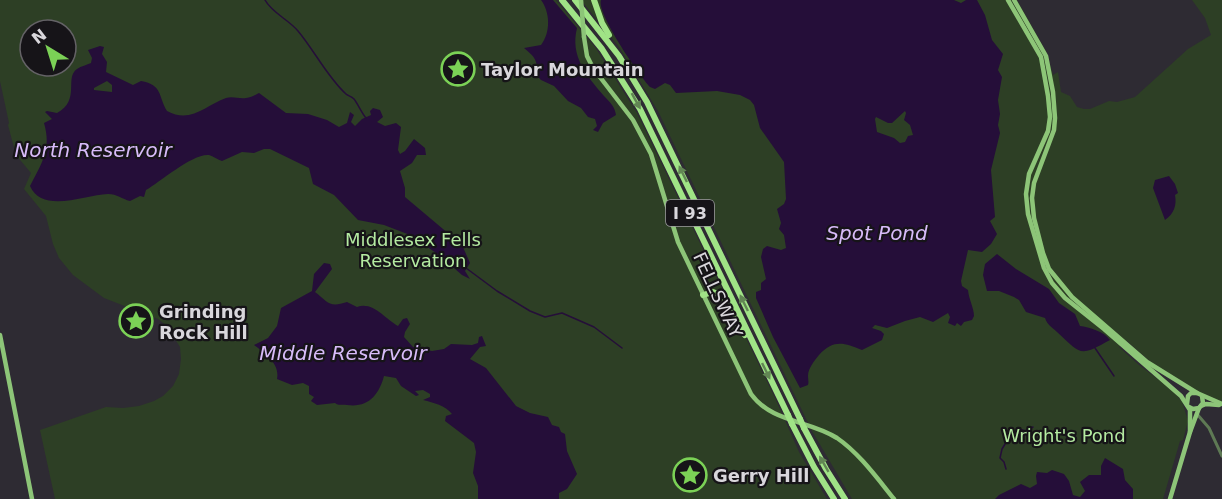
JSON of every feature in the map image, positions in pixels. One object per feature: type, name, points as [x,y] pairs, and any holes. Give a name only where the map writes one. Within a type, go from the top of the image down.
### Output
[{"type":"highway","name":"I 93","points":[[562,0],[603,49],[636,101],[792,424],[814,467],[834,499]]},
{"type":"highway","name":"I 93","points":[[575,0],[615,50],[656,118],[804,428],[845,499]]},
{"type":"highway","points":[[594,0],[615,50]]},
{"type":"highway","points":[[703,295],[713,292],[718,294],[757,351]]},
{"type":"main road","name":"FELLSWAY","points":[[581,0],[587,56],[594,70],[631,117],[645,141],[658,173],[674,231],[749,391],[759,404],[775,415],[824,430],[836,437],[853,451],[894,499]]},
{"type":"main road","points":[[1008,0],[1039,53],[1045,70],[1050,120],[1046,138],[1028,177],[1029,202],[1043,253],[1054,277],[1075,300],[1179,393],[1188,406],[1199,409],[1206,404],[1222,405]]},
{"type":"main road","points":[[1014,0],[1043,50],[1049,66],[1055,118],[1053,135],[1029,202]]},
{"type":"main road","points":[[1037,157],[1043,160]]},
{"type":"main road","points":[[0,335],[32,499]]},
{"type":"main road","points":[[1117,338],[1154,367],[1222,405]]},
{"type":"main road","points":[[1190,432],[1188,396],[1198,393]]},
{"type":"main road","points":[[1170,499],[1190,432],[1203,399],[1198,393]]},
{"type":"street","points":[[1199,409],[1222,456]]},
{"type":"green space","name":"Middlesex Fells Reservation","points":[[0,0],[556,0],[595,47],[637,113],[799,452],[827,499],[55,499],[40,430],[106,407],[139,406],[163,396],[173,386],[179,374],[180,347],[167,326],[158,319],[104,298],[73,275],[59,258],[46,216],[24,189],[31,173],[16,155],[0,81]]},
{"type":"green space","points":[[581,0],[1017,0],[1047,53],[1053,75],[1058,72],[1061,92],[1070,96],[1077,107],[1090,109],[1109,101],[1117,102],[1135,97],[1188,49],[1211,35],[1205,18],[1192,0],[1222,0],[1222,403],[1171,376],[1127,341],[1119,347],[1171,389],[1182,401],[1188,421],[1163,499],[852,499],[812,431],[658,111],[619,47]]},
{"type":"water","points":[[541,0],[553,0],[577,28],[575,38],[581,65],[615,110],[616,115],[603,123],[598,132],[593,130],[597,126],[595,119],[588,117],[581,108],[568,101],[554,86],[536,75],[535,59],[524,48],[541,45],[544,40],[548,28],[548,16]]},
{"type":"water","name":"Spot Pond","points":[[601,0],[954,0],[961,3],[966,0],[977,0],[985,15],[992,40],[1003,54],[998,70],[1002,77],[998,100],[1000,133],[991,170],[995,217],[990,221],[997,234],[982,252],[968,250],[961,281],[962,286],[968,290],[974,313],[972,320],[964,322],[961,326],[957,323],[955,326],[948,323],[950,317],[948,313],[933,322],[920,317],[887,328],[875,325],[872,328],[884,334],[882,340],[862,350],[844,344],[830,346],[810,367],[808,385],[800,388],[773,337],[756,298],[756,292],[761,290],[761,283],[766,279],[761,257],[763,249],[767,246],[781,250],[786,248],[784,235],[779,229],[781,223],[777,209],[784,204],[786,199],[784,162],[760,128],[754,105],[750,100],[740,95],[717,91],[676,93],[670,85],[665,83],[655,89],[650,87],[619,44],[601,7]],"holes":[[[905,111],[904,120],[910,125],[913,135],[908,136],[905,142],[900,143],[894,138],[877,132],[876,117],[892,123]]]},
{"type":"water","name":"North Reservoir","points":[[104,47],[102,54],[107,62],[106,72],[133,85],[141,81],[153,85],[157,88],[167,111],[176,114],[191,114],[226,98],[248,98],[259,93],[286,113],[308,114],[327,120],[339,127],[347,123],[350,112],[354,115],[351,122],[355,126],[362,119],[371,115],[370,111],[373,108],[380,110],[383,117],[377,122],[385,126],[396,123],[401,127],[398,150],[400,154],[414,139],[425,148],[426,155],[417,155],[412,163],[400,171],[405,197],[462,245],[470,263],[465,271],[470,279],[410,235],[384,225],[358,220],[334,195],[313,184],[309,168],[270,149],[254,153],[242,152],[222,161],[209,155],[194,158],[146,190],[144,197],[140,196],[130,201],[111,194],[65,201],[44,199],[30,186],[46,149],[44,123],[52,119],[45,112],[57,113],[64,108],[70,96],[72,78],[78,78],[78,69],[91,63],[92,58],[88,50]],"holes":[[[107,81],[112,85],[112,92],[94,90],[94,88]]]},
{"type":"water","points":[[1169,176],[1178,193],[1175,195],[1176,202],[1173,212],[1165,220],[1153,188],[1155,180]]},
{"type":"water","points":[[997,254],[1016,269],[1049,289],[1059,303],[1075,314],[1080,326],[1101,332],[1110,340],[1092,349],[1081,351],[1050,326],[1045,318],[1026,312],[1019,300],[999,291],[987,291],[983,275],[985,264]]},
{"type":"water","name":"Middle Reservoir","points":[[324,263],[330,264],[332,269],[315,292],[332,304],[347,302],[357,307],[368,306],[398,326],[403,319],[407,318],[410,324],[404,337],[413,347],[432,351],[444,349],[451,344],[472,345],[478,343],[479,337],[482,336],[486,346],[480,347],[470,359],[486,368],[516,406],[530,413],[548,417],[552,425],[559,427],[565,434],[567,451],[577,474],[567,489],[559,493],[559,499],[478,499],[478,486],[473,473],[476,452],[474,443],[445,421],[446,416],[452,414],[446,408],[423,400],[430,397],[430,394],[423,390],[415,391],[419,395],[416,396],[401,386],[396,378],[384,376],[372,399],[354,405],[335,403],[317,405],[311,401],[314,397],[309,394],[309,386],[303,383],[292,385],[277,379],[274,364],[254,345],[268,338],[277,326],[281,308],[312,291],[314,274]]},
{"type":"water","name":"Wright's Pond","points":[[1105,458],[1123,469],[1125,480],[1133,489],[1133,499],[995,499],[1021,484],[1030,488],[1037,484],[1037,472],[1047,473],[1052,470],[1064,474],[1069,481],[1073,495],[1080,497],[1085,491],[1080,482],[1089,475],[1101,475],[1101,466]]},
{"type":"waterway","points":[[265,0],[298,31],[333,80],[354,99],[366,118]]},
{"type":"waterway","points":[[466,268],[497,291],[530,311],[545,317],[562,313],[594,327],[622,348]]},
{"type":"waterway","points":[[1095,348],[1114,376]]},
{"type":"waterway","points":[[1006,469],[1000,458],[1002,449],[1010,436],[1019,429],[1026,431],[1033,427]]},
{"type":"place","name":"Taylor Mountain","points":[[458,69]]},
{"type":"place","name":"Grinding Rock Hill","points":[[136,321]]},
{"type":"place","name":"Gerry Hill","points":[[690,475]]}]
